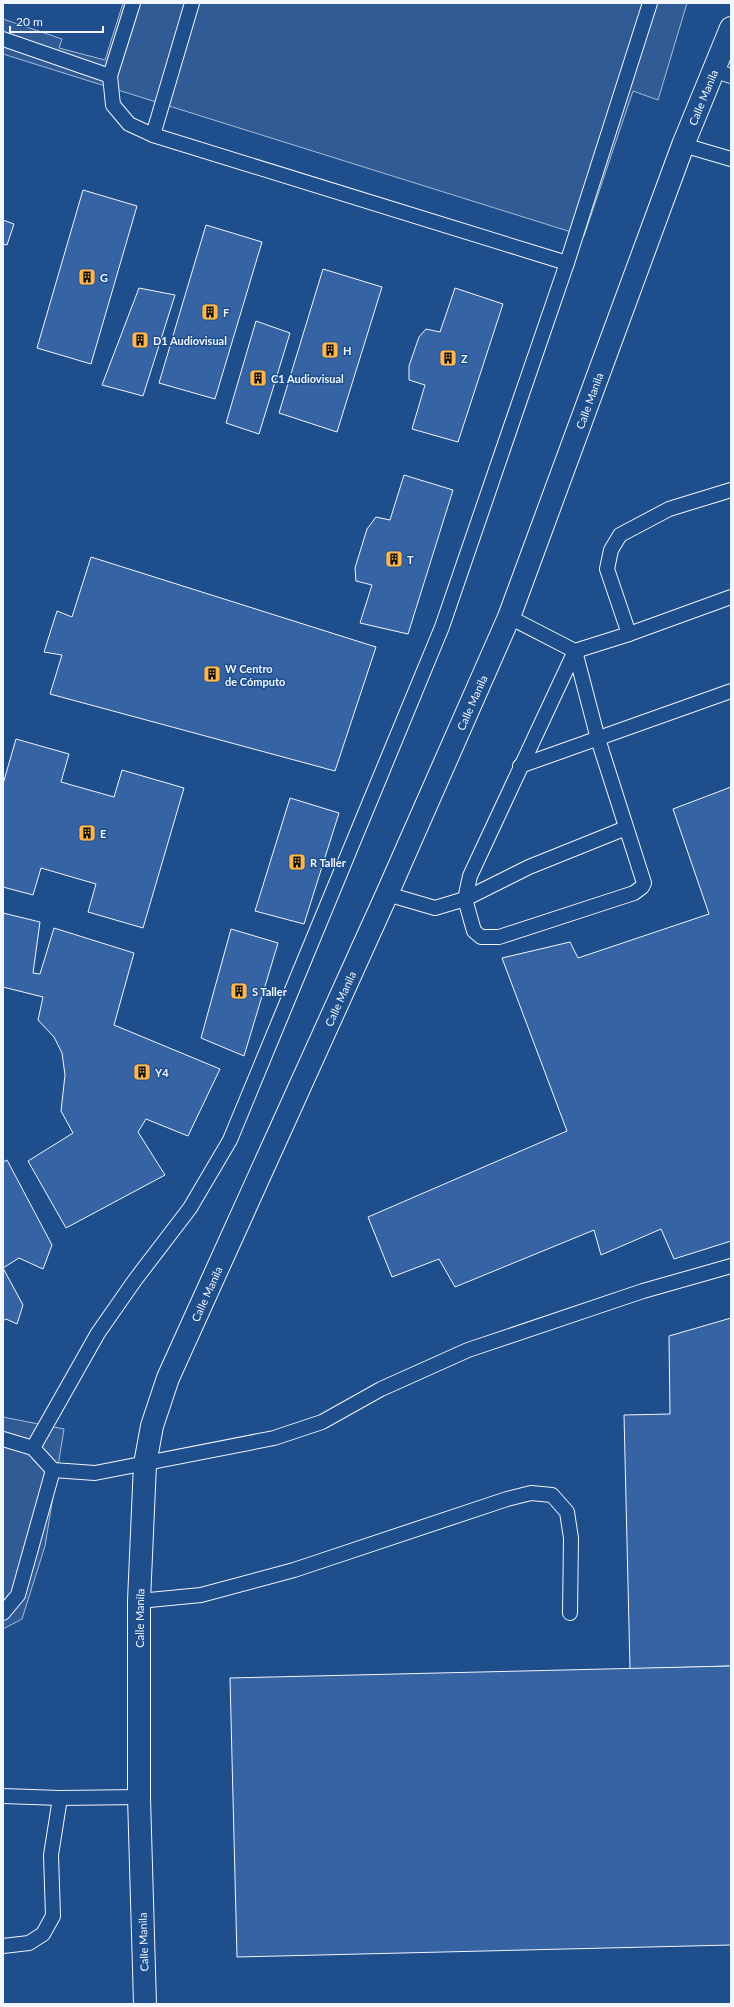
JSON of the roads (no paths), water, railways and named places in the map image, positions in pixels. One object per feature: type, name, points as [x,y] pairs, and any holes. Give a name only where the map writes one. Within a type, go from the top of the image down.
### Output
[{"type":"street","name":"Calle Manila","points":[[145,2004],[139,1797],[139,1601],[145,1464],[152,1426],[168,1378],[387,894],[509,617],[683,145],[722,73],[731,28]]},
{"type":"lane","points":[[133,3],[110,76],[113,105],[129,124],[153,135],[567,262]]},
{"type":"lane","points":[[153,135],[192,3]]},
{"type":"lane","points":[[33,1448],[98,1333],[135,1280],[190,1208],[230,1140],[442,627],[567,262],[650,3]]},
{"type":"lane","points":[[3,39],[110,76]]},
{"type":"lane","points":[[683,145],[731,159]]},
{"type":"lane","points":[[629,634],[607,569],[611,550],[620,535],[669,510],[731,490]]},
{"type":"lane","points":[[509,617],[575,651],[629,634],[731,597]]},
{"type":"lane","points":[[575,651],[598,739],[643,876],[642,887],[634,893],[492,938],[481,937],[474,931],[465,899],[470,876],[520,766],[575,651]]},
{"type":"lane","points":[[520,766],[731,691]]},
{"type":"lane","points":[[387,894],[435,908],[465,899],[529,867],[626,828]]},
{"type":"lane","points":[[3,1439],[33,1448],[53,1470],[95,1473],[274,1438],[322,1422],[381,1389],[468,1350],[643,1291],[731,1266]]},
{"type":"lane","points":[[3,1613],[18,1595],[53,1470]]},
{"type":"lane","points":[[139,1601],[201,1595],[294,1570],[507,1499],[532,1493],[552,1496],[567,1512],[571,1538],[570,1613]]},
{"type":"lane","points":[[3,1796],[60,1798],[139,1797]]},
{"type":"lane","points":[[3,1946],[29,1943],[43,1934],[53,1916],[51,1855],[60,1798]]},
{"type":"place","name":"G","points":[[87,277]]},
{"type":"place","name":"F","points":[[210,312]]},
{"type":"place","name":"D1 Audiovisual","points":[[140,340]]},
{"type":"place","name":"H","points":[[330,350]]},
{"type":"place","name":"Z","points":[[448,358]]},
{"type":"place","name":"C1 Audiovisual","points":[[258,378]]},
{"type":"place","name":"T","points":[[394,559]]},
{"type":"place","name":"W Centro de Cómputo","points":[[212,674]]},
{"type":"place","name":"E","points":[[87,833]]},
{"type":"place","name":"R Taller","points":[[297,862]]},
{"type":"place","name":"S Taller","points":[[239,991]]},
{"type":"place","name":"Y4","points":[[142,1072]]}]
